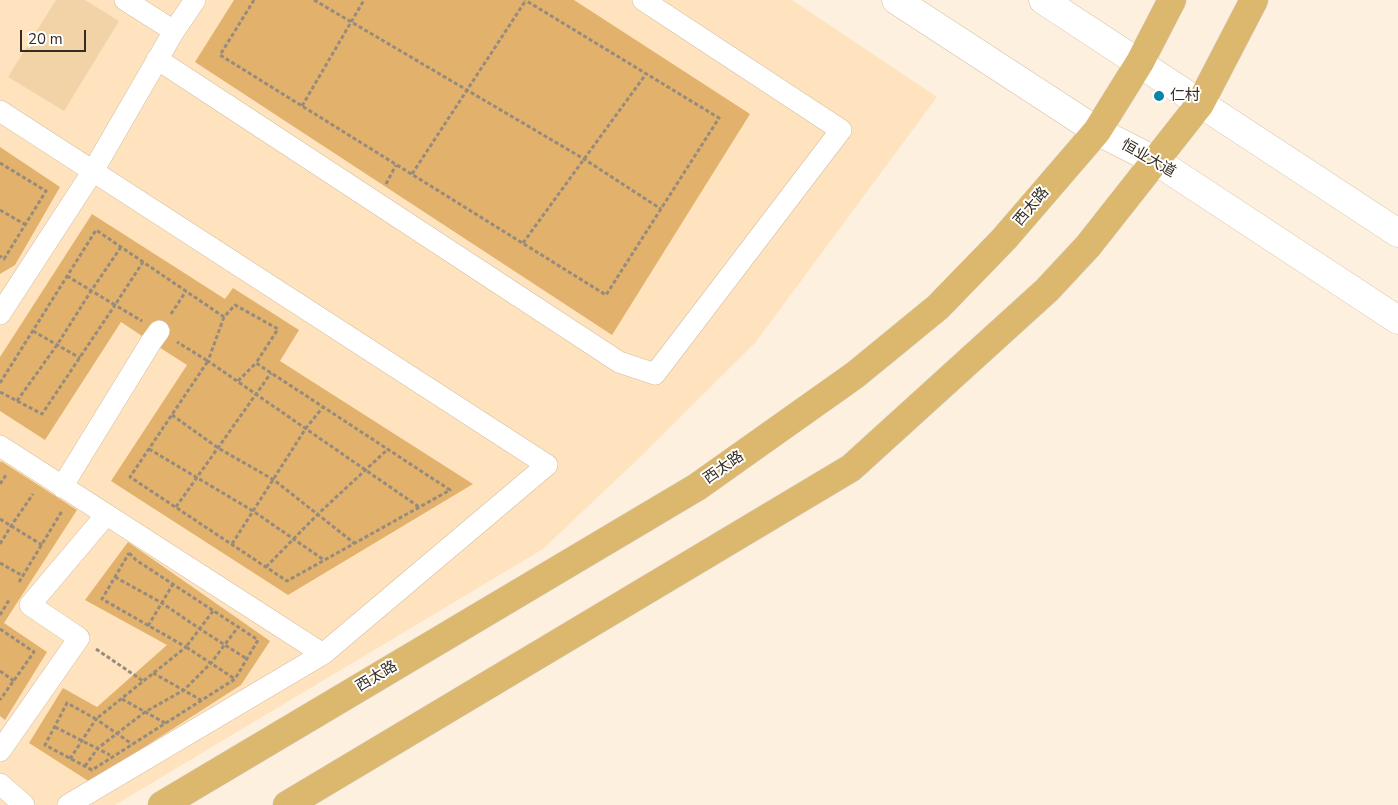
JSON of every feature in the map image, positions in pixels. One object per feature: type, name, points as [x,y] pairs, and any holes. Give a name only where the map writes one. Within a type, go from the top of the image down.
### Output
[{"type":"main road","name":"西太路","points":[[162,805],[697,487],[855,375],[938,307],[1004,239],[1096,130],[1140,62],[1172,0]]},
{"type":"main road","points":[[287,805],[851,468],[1048,290],[1088,246],[1200,104],[1254,0]]},
{"type":"street","points":[[125,0],[174,31]]},
{"type":"street","points":[[3,303],[93,171],[157,59],[195,0]]},
{"type":"street","points":[[157,59],[619,362],[655,374],[841,130],[643,0]]},
{"type":"street","name":"恒业大道","points":[[896,0],[1096,130],[1156,161],[1398,320]]},
{"type":"street","points":[[1043,0],[1398,233]]},
{"type":"street","points":[[0,111],[547,465],[323,654],[68,805]]},
{"type":"street","points":[[58,497],[151,342],[159,332]]},
{"type":"street","points":[[0,446],[58,497],[106,515],[323,654]]},
{"type":"street","points":[[0,750],[79,638],[30,605],[106,515]]},
{"type":"street","points":[[0,784],[24,805]]},
{"type":"path","points":[[254,0],[220,54],[302,106],[606,295],[719,118],[525,0],[412,174]]},
{"type":"path","points":[[314,0],[584,158],[661,209]]},
{"type":"path","points":[[302,106],[364,0]]},
{"type":"path","points":[[523,243],[646,74]]},
{"type":"path","points":[[0,163],[46,191],[4,259],[0,256]]},
{"type":"path","points":[[0,210],[26,224]]},
{"type":"path","points":[[0,383],[96,230],[224,317]]},
{"type":"path","points":[[17,401],[57,345],[120,247]]},
{"type":"path","points":[[0,392],[42,414],[143,262]]},
{"type":"path","points":[[67,276],[208,360],[419,507]]},
{"type":"path","points":[[159,332],[186,291]]},
{"type":"path","points":[[238,381],[256,364],[278,329],[235,305],[224,317],[208,360],[130,477],[287,581],[450,490],[256,364]]},
{"type":"path","points":[[33,331],[80,358]]},
{"type":"path","points":[[176,507],[271,373]]},
{"type":"path","points":[[232,544],[306,428],[323,407]]},
{"type":"path","points":[[172,415],[218,448],[274,480],[354,543]]},
{"type":"path","points":[[149,449],[253,511],[324,560]]},
{"type":"path","points":[[266,567],[293,538],[388,449]]},
{"type":"path","points":[[0,484],[6,476],[13,480]]},
{"type":"path","points":[[27,489],[41,498]]},
{"type":"path","points":[[0,544],[34,493]]},
{"type":"path","points":[[18,584],[62,511],[58,497]]},
{"type":"path","points":[[0,519],[42,545]]},
{"type":"path","points":[[132,744],[67,703],[45,745],[92,770],[235,679],[258,640],[136,560],[129,553],[102,599],[186,647],[235,679]]},
{"type":"path","points":[[0,563],[23,576]]},
{"type":"path","points":[[115,577],[162,603],[247,659]]},
{"type":"path","points":[[148,626],[173,584]]},
{"type":"path","points":[[0,615],[9,600]]},
{"type":"path","points":[[70,758],[96,720],[186,647],[214,611]]},
{"type":"path","points":[[85,766],[98,748],[145,712],[184,690],[211,663],[238,627]]},
{"type":"path","points":[[0,629],[34,652],[0,700]]},
{"type":"path","points":[[79,638],[144,682]]},
{"type":"path","points":[[0,671],[14,680]]},
{"type":"path","points":[[154,673],[201,701]]},
{"type":"path","points":[[122,699],[165,723]]},
{"type":"path","points":[[55,727],[114,756]]},
{"type":"shaded area","points":[[0,0],[792,0],[937,97],[755,343],[638,459],[543,549],[115,805],[0,805]]},
{"type":"shaded area","points":[[56,0],[85,0],[119,21],[64,111],[8,77]]},
{"type":"building","points":[[234,0],[574,0],[750,114],[612,335],[195,62]]},
{"type":"building","points":[[0,147],[60,187],[15,265],[0,274]]},
{"type":"building","points":[[92,214],[225,299],[233,288],[299,330],[280,361],[473,484],[288,595],[111,481],[187,365],[121,322],[45,440],[0,411],[0,357]]},
{"type":"building","points":[[1,461],[77,510],[4,623],[47,652],[5,720],[0,716]]},
{"type":"building","points":[[128,542],[270,641],[241,685],[90,782],[29,743],[63,688],[97,707],[167,645],[85,600]]},
{"type":"place","name":"仁村","points":[[1159,96]]}]
